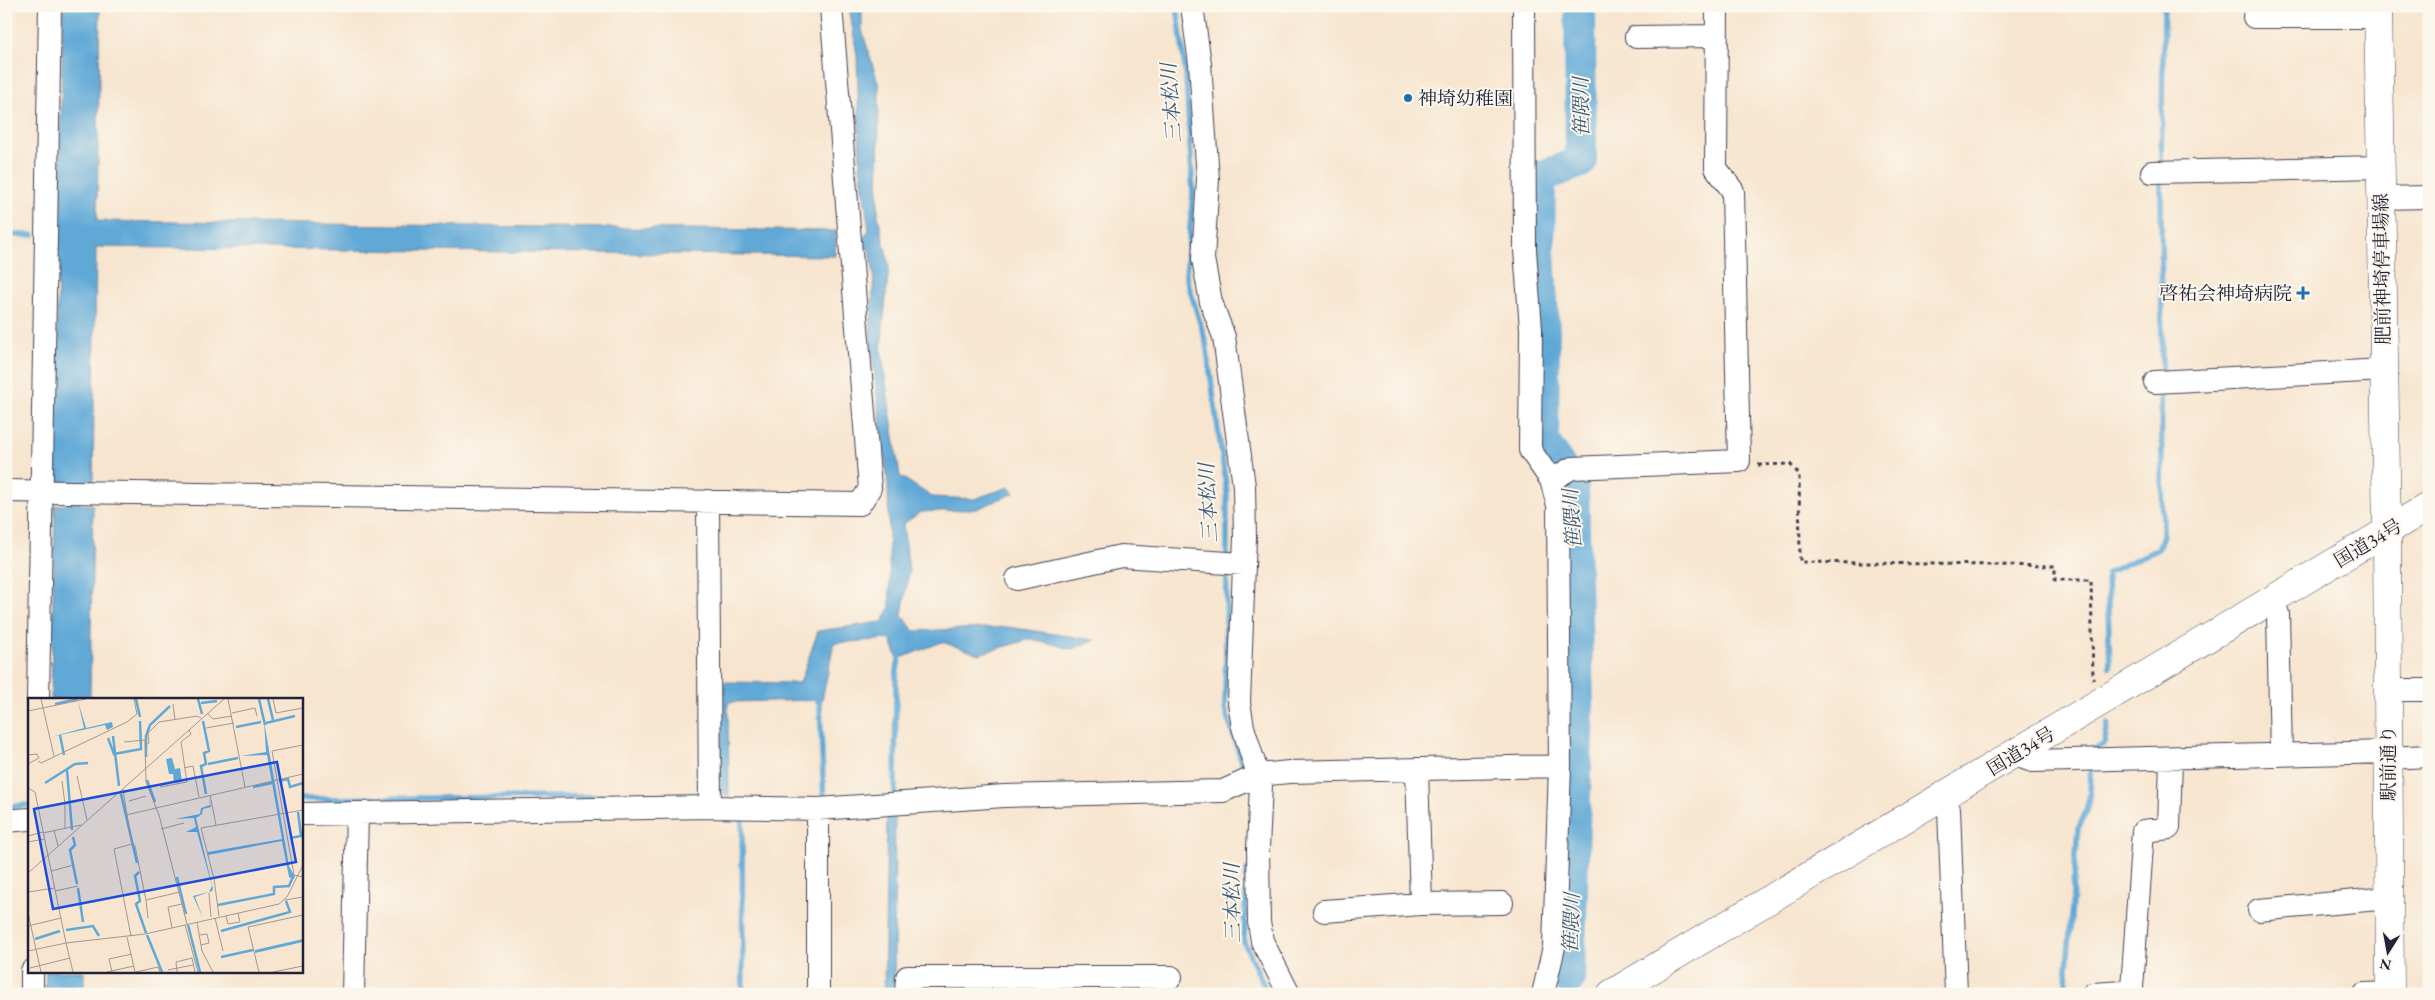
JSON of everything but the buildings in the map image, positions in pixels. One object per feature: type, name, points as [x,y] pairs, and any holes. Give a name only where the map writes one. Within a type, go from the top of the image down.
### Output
[{"type":"main road","name":"肥前神埼停車場線","points":[[2378,12],[2387,532]]},
{"type":"main road","name":"国道34号","points":[[1611,994],[2015,755],[2429,506]]},
{"type":"main road","name":"駅前通り","points":[[2387,532],[2390,993]]},
{"type":"street","points":[[38,698],[62,492],[50,6]]},
{"type":"street","points":[[6,491],[860,504],[870,488],[831,6]]},
{"type":"street","points":[[1192,6],[1200,64],[1208,179],[1203,259],[1211,302],[1224,336],[1244,486],[1245,537],[1239,704],[1250,779]]},
{"type":"street","points":[[1524,6],[1525,250],[1531,329],[1530,450],[1551,480],[1558,505],[1560,766],[1554,947],[1543,994]]},
{"type":"street","points":[[1551,480],[1572,468],[1739,461],[1734,192],[1716,168],[1717,6]]},
{"type":"street","points":[[2254,17],[2378,12]]},
{"type":"street","points":[[1636,37],[1717,36]]},
{"type":"street","points":[[2162,173],[2380,167]]},
{"type":"street","points":[[2381,198],[2429,197]]},
{"type":"street","points":[[2164,381],[2384,370]]},
{"type":"street","points":[[708,501],[710,807]]},
{"type":"street","points":[[1018,579],[1121,556],[1243,564]]},
{"type":"street","points":[[2273,600],[2278,614],[2281,755]]},
{"type":"street","points":[[2387,690],[2429,690]]},
{"type":"street","points":[[2015,755],[2032,761],[2281,755],[2429,756]]},
{"type":"street","points":[[2093,994],[2124,993],[2132,988],[2143,831],[2169,828],[2171,758]]},
{"type":"street","points":[[302,814],[710,807],[818,809],[1004,796],[1223,790],[1250,779],[1289,772],[1560,766]]},
{"type":"street","points":[[1417,769],[1421,904]]},
{"type":"street","points":[[1250,779],[1261,785],[1258,848],[1259,922],[1262,941],[1289,994]]},
{"type":"street","points":[[1944,797],[1949,809],[1956,994]]},
{"type":"street","points":[[818,809],[818,994]]},
{"type":"street","points":[[353,994],[357,813]]},
{"type":"street","points":[[6,820],[28,819]]},
{"type":"street","points":[[2259,910],[2389,898]]},
{"type":"street","points":[[1324,911],[1421,904],[1502,903]]},
{"type":"street","points":[[32,972],[32,994]]},
{"type":"street","points":[[906,994],[907,977],[1171,977]]},
{"type":"street","points":[[2364,994],[2390,993]]},
{"type":"path","points":[[1739,461],[1748,465],[1790,464],[1799,474],[1800,562],[1967,563],[1974,566],[2055,566],[2055,580],[2091,580],[2093,691],[2100,704]]},
{"type":"water","points":[[63,6],[100,6],[97,221],[836,231],[835,256],[96,247],[93,483],[79,483],[79,504],[93,505],[90,698],[51,698],[55,505],[66,505],[67,482],[54,482]]},
{"type":"water","points":[[849,6],[862,6],[862,30],[879,86],[878,216],[889,265],[881,350],[900,476],[932,497],[974,499],[1009,487],[1014,493],[977,509],[921,512],[903,524],[909,571],[902,615],[914,631],[1008,627],[1095,640],[1072,649],[1031,639],[979,654],[942,642],[898,659],[890,639],[834,643],[822,700],[728,702],[729,796],[720,794],[719,682],[800,683],[818,631],[882,622],[890,608],[888,484],[870,336],[874,275],[870,251],[860,244],[869,230],[860,167],[857,56]]},
{"type":"water","points":[[887,813],[895,814],[894,994],[884,994]]},
{"type":"water","points":[[46,972],[84,972],[84,994],[45,994]]},
{"type":"water","points":[[956,981],[1031,982],[1030,994],[955,994]]},
{"type":"waterway","name":"三本松川","points":[[1177,6],[1186,76],[1193,193],[1186,276],[1206,343],[1227,493],[1227,558]]},
{"type":"waterway","name":"笹隈川","points":[[1569,979],[1578,705],[1573,486],[1543,440],[1544,333],[1539,252],[1540,177],[1581,162],[1580,6]]},
{"type":"waterway","points":[[2161,166],[2164,6]]},
{"type":"waterway","points":[[2161,175],[2162,376]]},
{"type":"waterway","points":[[6,235],[33,235]]},
{"type":"waterway","points":[[2110,667],[2107,573],[2158,549],[2163,535],[2161,385]]},
{"type":"waterway","name":"三本松川","points":[[1227,568],[1225,709],[1246,775]]},
{"type":"waterway","points":[[895,796],[896,676],[900,653]]},
{"type":"waterway","points":[[814,696],[820,704],[824,802]]},
{"type":"waterway","points":[[2091,750],[2104,745],[2108,724]]},
{"type":"waterway","points":[[2065,994],[2078,828],[2088,805],[2091,781],[2090,764]]},
{"type":"waterway","points":[[302,799],[699,796]]},
{"type":"waterway","points":[[6,807],[27,805]]},
{"type":"waterway","points":[[742,819],[743,994]]},
{"type":"waterway","name":"三本松川","points":[[1247,869],[1244,942],[1268,994]]},
{"type":"place","name":"神埼幼稚園","points":[[1408,98]]},
{"type":"place","name":"啓祐会神埼病院","points":[[2303,293]]}]
